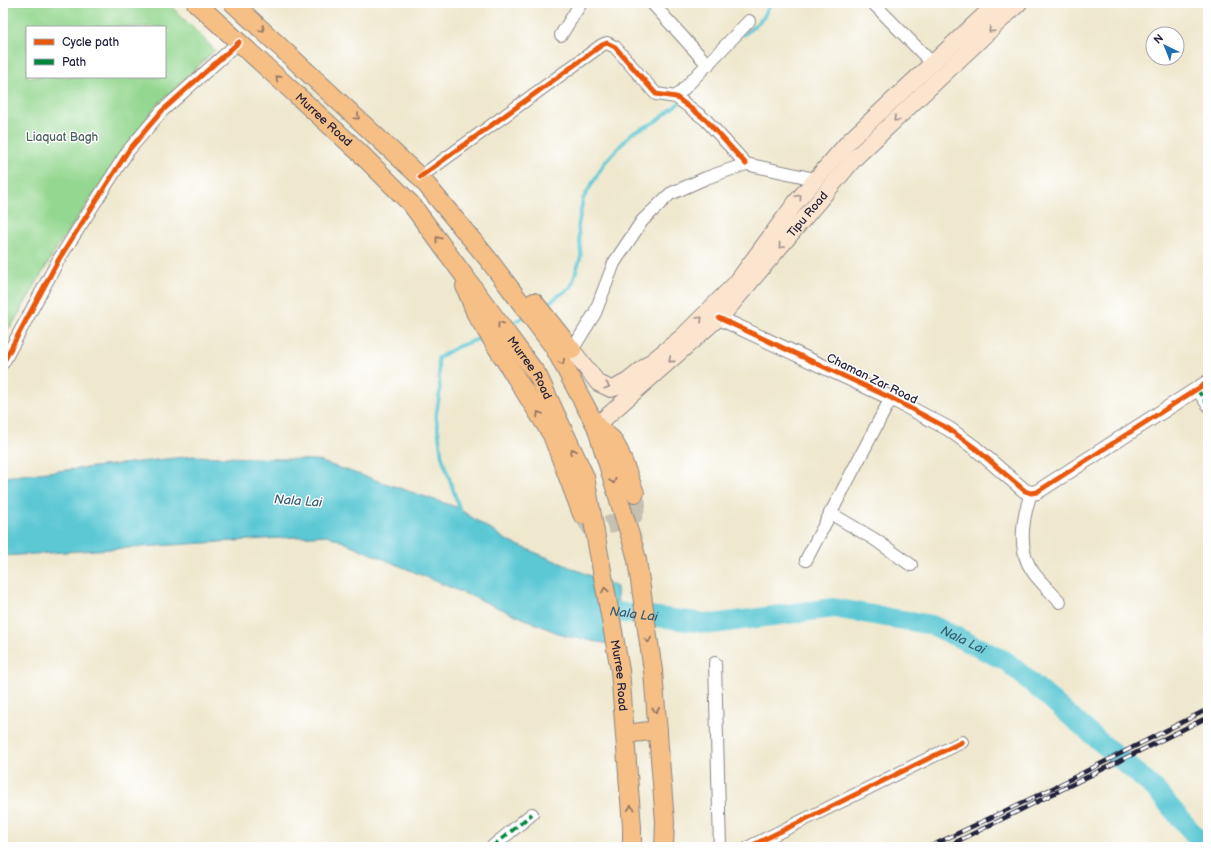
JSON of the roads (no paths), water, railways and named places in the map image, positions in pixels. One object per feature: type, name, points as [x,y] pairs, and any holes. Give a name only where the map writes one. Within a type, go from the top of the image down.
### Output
[{"type":"main road","name":"Murree Road","points":[[196,3],[359,152],[412,205],[454,259],[481,309],[506,347],[538,376],[585,477],[620,670],[632,827],[632,847]]},
{"type":"main road","name":"Murree Road","points":[[233,3],[420,177],[488,259],[515,287],[545,326],[596,426],[634,548],[653,671],[665,822],[664,847]]},
{"type":"main road","points":[[545,326],[572,350],[598,383],[611,389],[628,381],[682,337],[736,283],[796,202],[850,140],[997,3]]},
{"type":"main road","name":"Tipu Road","points":[[596,426],[719,318],[855,158],[1019,3]]},
{"type":"main road","points":[[506,347],[552,435],[582,514]]},
{"type":"main road","points":[[596,426],[612,439],[616,445],[635,493]]},
{"type":"main road","points":[[625,734],[658,730]]},
{"type":"street","points":[[561,36],[581,3]]},
{"type":"street","points":[[652,3],[708,65]]},
{"type":"street","points":[[873,3],[932,63]]},
{"type":"street","points":[[676,97],[749,21]]},
{"type":"street","points":[[3,363],[59,258],[128,151],[162,111],[239,42]]},
{"type":"street","points":[[420,177],[602,45],[607,43],[615,47],[656,94],[676,97],[706,120],[746,164]]},
{"type":"street","points":[[572,350],[595,313],[614,263],[642,221],[670,194],[706,178],[746,164],[815,179]]},
{"type":"street","name":"Chaman Zar Road","points":[[719,318],[891,398],[949,429],[975,448],[1025,491],[1031,493]]},
{"type":"street","points":[[1060,602],[1033,572],[1028,562],[1022,530],[1024,515],[1031,493],[1038,492],[1202,386],[1208,405]]},
{"type":"street","points":[[806,560],[891,398]]},
{"type":"street","points":[[830,513],[874,539],[911,565]]},
{"type":"street","points":[[715,663],[720,847]]},
{"type":"street","points":[[749,847],[962,742]]},
{"type":"street","points":[[492,847],[532,814]]},
{"type":"water","points":[[193,456],[316,460],[456,507],[508,541],[617,587],[620,646],[565,636],[327,535],[3,556],[3,477]]},
{"type":"waterway","points":[[744,35],[763,18],[771,3]]},
{"type":"waterway","points":[[543,307],[571,287],[581,256],[578,227],[583,199],[605,162],[632,133],[655,122],[688,96],[695,85]]},
{"type":"waterway","points":[[508,325],[525,316]]},
{"type":"waterway","points":[[461,513],[442,457],[436,416],[440,391],[438,358],[459,346],[484,337]]},
{"type":"waterway","name":"Nala Lai","points":[[592,609],[713,624],[833,608],[932,625],[1006,661],[1155,789],[1205,847]]},
{"type":"tunnel","points":[[585,519],[591,528],[601,528],[634,515],[637,505],[635,493]]},
{"type":"railway","points":[[929,847],[1053,788],[1208,709]]},
{"type":"railway","points":[[946,847],[1208,717]]},
{"type":"park label","name":"Liaquat Bagh","points":[[62,137]]}]
